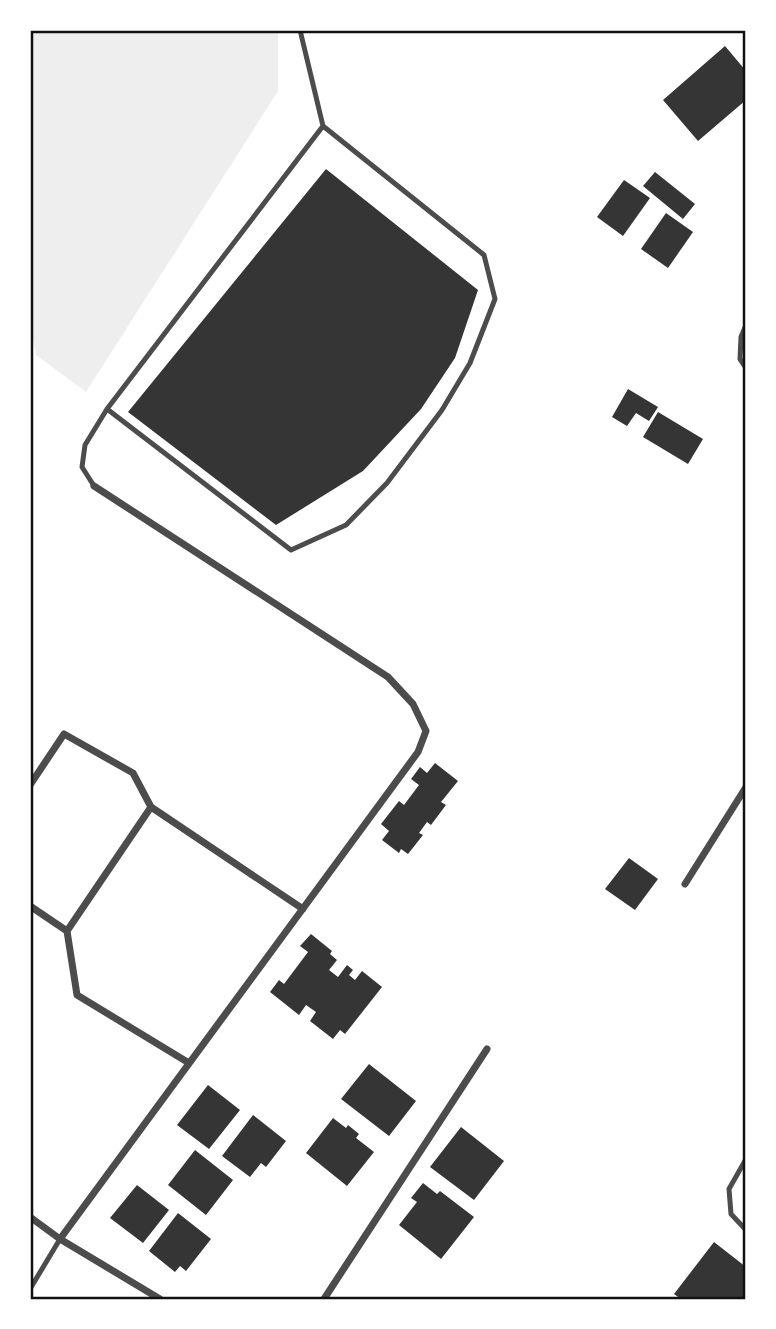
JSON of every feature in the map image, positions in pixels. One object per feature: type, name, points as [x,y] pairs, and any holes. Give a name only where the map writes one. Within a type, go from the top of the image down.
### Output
[{"type":"street","points":[[60,1239],[418,752],[426,731],[413,704],[388,677],[94,486]]},
{"type":"street","points":[[30,785],[64,734],[133,773],[151,807],[303,909]]},
{"type":"street","points":[[685,884],[746,787]]},
{"type":"street","points":[[151,807],[67,931],[77,995],[190,1063]]},
{"type":"street","points":[[30,906],[67,931]]},
{"type":"street","points":[[324,1299],[487,1049]]},
{"type":"street","points":[[30,1217],[60,1239],[160,1299]]},
{"type":"lane","points":[[107,409],[291,550],[346,525],[387,483],[442,410],[470,363],[495,299],[484,255],[323,126],[300,30]]},
{"type":"lane","points":[[94,486],[82,467],[85,445],[107,409],[323,126]]},
{"type":"lane","points":[[746,326],[741,337],[740,359],[746,368]]},
{"type":"lane","points":[[746,1159],[729,1189],[731,1214],[746,1230]]},
{"type":"lane","points":[[30,1289],[60,1239]]},
{"type":"shaded area","points":[[30,30],[275,30],[278,33],[278,91],[86,392],[36,355],[30,322]]},
{"type":"building","points":[[725,46],[746,71],[746,100],[698,141],[663,100]]},
{"type":"building","points":[[326,169],[478,290],[455,358],[421,409],[363,471],[276,525],[128,412]]},
{"type":"building","points":[[655,172],[695,204],[683,219],[643,186]]},
{"type":"building","points":[[624,180],[650,198],[623,236],[597,217]]},
{"type":"building","points":[[666,213],[693,232],[668,268],[641,249]]},
{"type":"building","points":[[628,389],[658,407],[649,421],[636,413],[627,426],[612,417]]},
{"type":"building","points":[[658,412],[703,439],[688,464],[643,437]]},
{"type":"building","points":[[435,763],[458,781],[441,802],[446,805],[431,825],[427,822],[419,833],[423,835],[408,854],[401,849],[399,853],[382,840],[389,831],[381,824],[399,801],[404,805],[419,785],[411,779],[420,767],[427,773]]},
{"type":"building","points":[[629,858],[658,879],[635,910],[605,889]]},
{"type":"building","points":[[311,934],[332,951],[330,954],[337,960],[329,970],[338,977],[347,965],[353,970],[349,975],[355,980],[362,971],[382,987],[345,1034],[340,1030],[333,1039],[310,1021],[316,1012],[306,1005],[299,1015],[270,992],[279,980],[284,984],[308,952],[300,946]]},
{"type":"building","points":[[369,1064],[416,1101],[389,1136],[341,1099]]},
{"type":"building","points":[[208,1085],[240,1110],[209,1149],[177,1125]]},
{"type":"building","points":[[253,1115],[286,1141],[266,1167],[261,1163],[250,1177],[222,1156]]},
{"type":"building","points":[[333,1118],[359,1134],[356,1138],[374,1152],[347,1186],[306,1153]]},
{"type":"building","points":[[461,1127],[504,1161],[474,1200],[430,1167]]},
{"type":"building","points":[[195,1150],[233,1180],[206,1215],[168,1185]]},
{"type":"building","points":[[423,1183],[437,1194],[440,1191],[474,1217],[441,1259],[399,1225],[417,1202],[411,1198]]},
{"type":"building","points":[[137,1185],[169,1210],[143,1243],[110,1218]]},
{"type":"building","points":[[178,1213],[211,1239],[186,1271],[180,1266],[175,1272],[149,1251]]},
{"type":"building","points":[[714,1242],[746,1267],[746,1296],[744,1299],[681,1299],[674,1294]]}]
